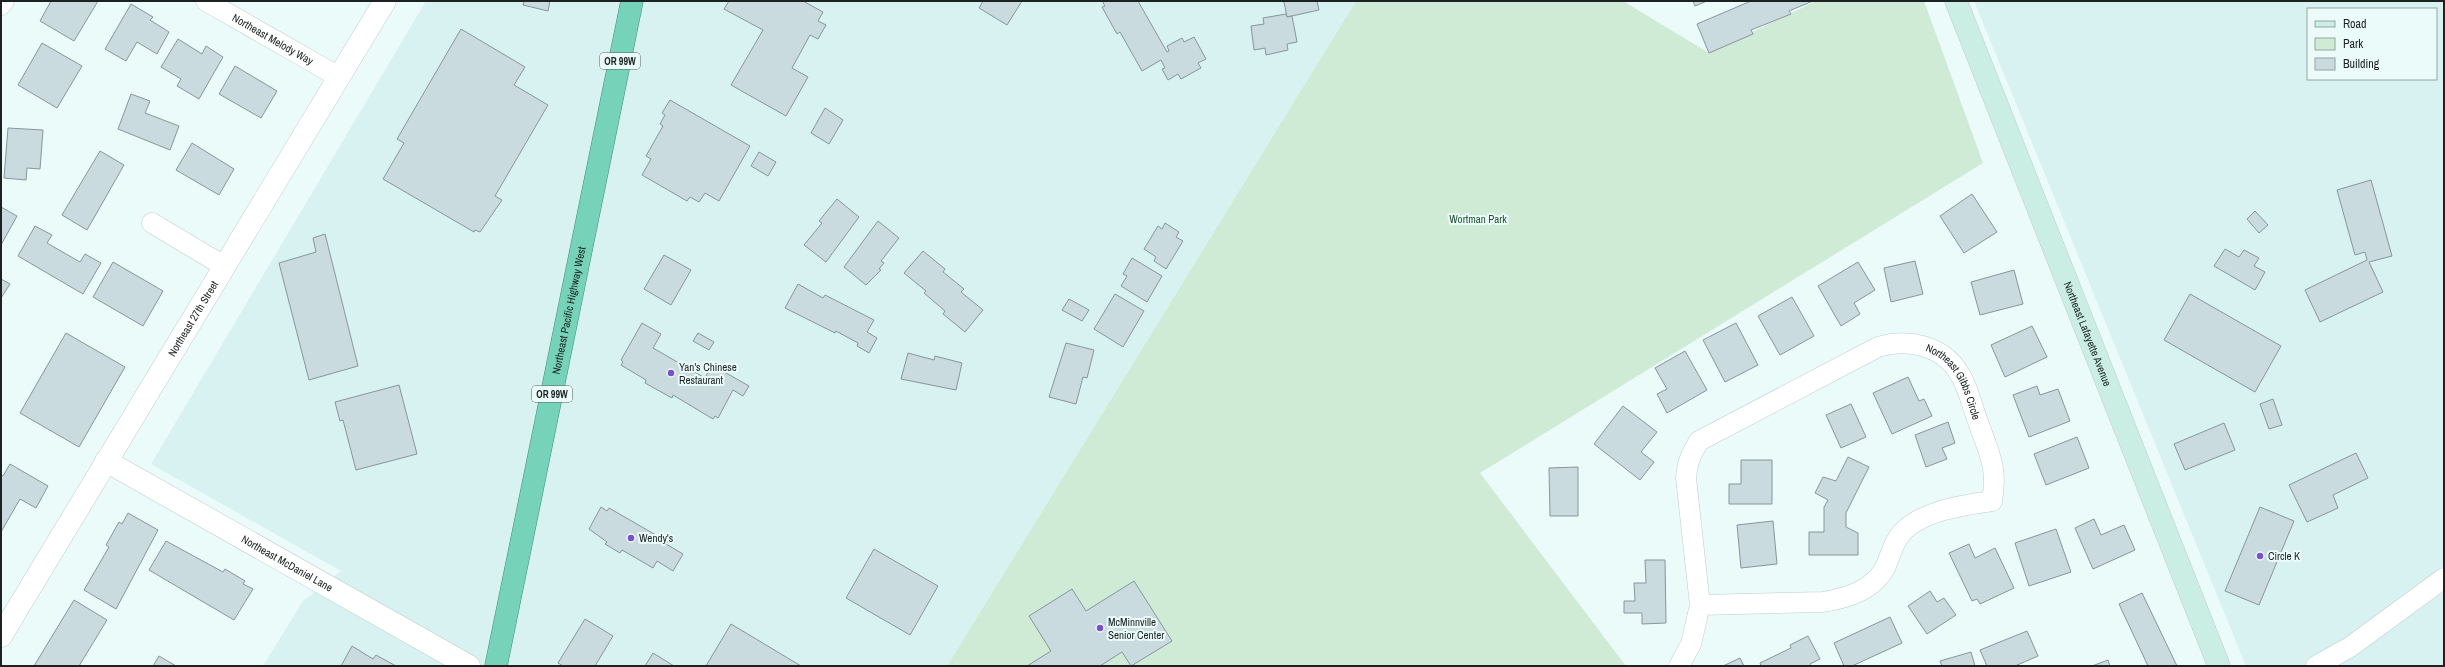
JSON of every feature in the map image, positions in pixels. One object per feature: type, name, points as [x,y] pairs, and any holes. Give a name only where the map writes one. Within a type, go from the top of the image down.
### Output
[{"type":"highway","name":"Northeast Pacific Highway West","points":[[496,666],[632,1]]},
{"type":"main road","name":"Northeast Lafayette Avenue","points":[[1956,1],[2219,666]]},
{"type":"street","points":[[1,5],[4,1]]},
{"type":"street","name":"Northeast Melody Way","points":[[206,1],[339,77]]},
{"type":"street","name":"Northeast 27th Street","points":[[1,636],[384,1]]},
{"type":"street","points":[[152,223],[224,266]]},
{"type":"street","name":"Northeast Gibbs Circle","points":[[1679,666],[1690,644],[1700,604],[1686,478],[1687,466],[1691,454],[1699,441],[1878,347],[1892,343],[1919,344],[1949,360],[1960,373],[1994,466],[1992,501],[1958,506],[1912,525],[1900,535],[1877,580],[1868,587],[1839,600],[1823,602],[1700,604]]},
{"type":"street","name":"Northeast McDaniel Lane","points":[[106,461],[469,666]]},
{"type":"street","points":[[2316,666],[2350,647],[2444,578]]},
{"type":"shaded area","points":[[426,1],[1356,1],[947,666],[263,666],[303,601],[341,571],[151,464]]},
{"type":"shaded area","points":[[1974,1],[2444,1],[2444,666],[2246,666]]},
{"type":"green space","name":"Wortman Park","points":[[1356,1],[1623,1],[1709,53],[1816,1],[1924,1],[1983,163],[1480,473],[1626,666],[947,666]]},
{"type":"building","points":[[51,1],[98,1],[74,41],[40,21]]},
{"type":"building","points":[[524,1],[550,1],[548,11],[523,5]]},
{"type":"building","points":[[729,1],[803,1],[823,12],[818,21],[826,25],[818,39],[810,35],[792,68],[808,77],[786,116],[731,85],[763,30],[724,9]]},
{"type":"building","points":[[983,1],[1022,1],[1007,25],[979,8]]},
{"type":"building","points":[[1102,1],[1138,1],[1167,52],[1169,51],[1167,46],[1182,38],[1184,42],[1194,37],[1206,59],[1198,63],[1201,68],[1181,79],[1178,74],[1168,80],[1162,69],[1165,68],[1161,60],[1142,71],[1120,32],[1117,34],[1102,7],[1105,6]]},
{"type":"building","points":[[1280,1],[1317,1],[1319,10],[1287,17],[1284,2]]},
{"type":"building","points":[[1693,1],[1707,1],[1695,6]]},
{"type":"building","points":[[1751,1],[1813,1],[1789,11],[1791,14],[1751,30],[1753,34],[1709,53],[1697,24]]},
{"type":"building","points":[[131,4],[153,17],[150,20],[169,32],[157,54],[137,42],[126,61],[105,49]]},
{"type":"building","points":[[1286,14],[1287,17],[1292,16],[1297,42],[1287,44],[1288,50],[1266,55],[1265,48],[1254,50],[1251,26],[1264,24],[1263,18]]},
{"type":"building","points":[[461,29],[525,67],[514,85],[548,105],[495,196],[502,200],[480,232],[475,230],[474,232],[383,179],[404,143],[397,139]]},
{"type":"building","points":[[178,39],[202,54],[206,46],[223,57],[199,99],[177,86],[181,79],[161,67]]},
{"type":"building","points":[[42,43],[82,66],[57,108],[18,85]]},
{"type":"building","points":[[235,66],[277,91],[261,118],[219,94]]},
{"type":"building","points":[[131,94],[150,101],[145,113],[179,126],[170,150],[118,129]]},
{"type":"building","points":[[670,100],[750,146],[719,201],[705,193],[699,202],[690,197],[687,201],[642,175],[651,159],[646,156],[663,126],[660,124],[665,115],[662,113]]},
{"type":"building","points":[[825,108],[843,120],[829,144],[811,133]]},
{"type":"building","points":[[8,128],[43,130],[40,169],[27,168],[26,180],[4,178]]},
{"type":"building","points":[[192,143],[234,169],[219,195],[176,170]]},
{"type":"building","points":[[100,151],[124,165],[87,230],[62,215]]},
{"type":"building","points":[[759,152],[776,162],[768,176],[751,166]]},
{"type":"building","points":[[2371,180],[2392,256],[2369,262],[2383,292],[2320,322],[2305,290],[2367,260],[2365,252],[2355,255],[2337,190]]},
{"type":"building","points":[[1972,194],[1997,232],[1964,253],[1940,216]]},
{"type":"building","points":[[837,199],[859,217],[826,262],[804,245],[822,223],[819,221]]},
{"type":"building","points":[[1,207],[17,216],[1,245]]},
{"type":"building","points":[[2255,211],[2268,225],[2259,233],[2247,219]]},
{"type":"building","points":[[878,221],[899,238],[881,261],[884,263],[879,269],[881,270],[866,285],[844,267]]},
{"type":"building","points":[[1165,223],[1179,232],[1176,237],[1183,241],[1166,269],[1154,261],[1156,257],[1144,249],[1158,226],[1162,229]]},
{"type":"building","points":[[35,226],[52,235],[47,243],[80,262],[85,254],[101,263],[83,294],[18,256]]},
{"type":"building","points":[[325,234],[358,366],[309,380],[279,263],[316,252],[313,238]]},
{"type":"building","points":[[2225,249],[2239,257],[2244,250],[2259,258],[2254,266],[2265,272],[2255,290],[2214,266]]},
{"type":"building","points":[[923,251],[945,269],[943,272],[964,289],[961,292],[983,310],[965,332],[943,314],[945,311],[924,293],[926,291],[904,273]]},
{"type":"building","points":[[664,255],[691,270],[671,305],[644,289]]},
{"type":"building","points":[[1132,258],[1162,276],[1147,302],[1121,286],[1127,276],[1123,274]]},
{"type":"building","points":[[1915,261],[1923,294],[1891,302],[1884,268]]},
{"type":"building","points":[[113,262],[163,291],[143,326],[93,297]]},
{"type":"building","points":[[1858,262],[1875,290],[1854,303],[1860,314],[1841,326],[1818,286]]},
{"type":"building","points":[[2014,270],[2023,304],[1980,315],[1971,282]]},
{"type":"building","points":[[1,279],[10,284],[1,298]]},
{"type":"building","points":[[798,284],[823,298],[825,295],[874,320],[867,332],[877,338],[869,353],[857,346],[858,343],[836,331],[835,333],[785,308]]},
{"type":"building","points":[[1115,294],[1144,311],[1123,347],[1094,329]]},
{"type":"building","points":[[2190,294],[2281,346],[2255,392],[2164,340]]},
{"type":"building","points":[[1792,297],[1814,336],[1780,355],[1758,316]]},
{"type":"building","points":[[1069,299],[1089,310],[1082,321],[1062,310]]},
{"type":"building","points":[[642,323],[661,334],[653,348],[705,378],[712,365],[749,386],[743,396],[733,390],[718,418],[715,416],[713,419],[673,395],[672,398],[645,383],[646,380],[621,365],[623,362],[621,360]]},
{"type":"building","points":[[1736,323],[1758,365],[1725,382],[1703,340]]},
{"type":"building","points":[[2032,326],[2047,357],[2005,377],[1991,345]]},
{"type":"building","points":[[66,333],[125,367],[79,447],[20,413]]},
{"type":"building","points":[[698,333],[714,342],[709,350],[693,341]]},
{"type":"building","points":[[1066,343],[1094,350],[1087,378],[1083,377],[1076,404],[1049,397]]},
{"type":"building","points":[[1685,351],[1707,390],[1667,413],[1657,394],[1667,389],[1655,368]]},
{"type":"building","points":[[908,353],[934,360],[935,356],[962,363],[956,390],[901,379]]},
{"type":"building","points":[[1908,377],[1919,401],[1924,399],[1932,416],[1892,434],[1873,393]]},
{"type":"building","points":[[399,385],[417,454],[356,470],[343,420],[340,421],[335,402]]},
{"type":"building","points":[[2037,386],[2040,395],[2058,389],[2070,421],[2029,437],[2013,395]]},
{"type":"building","points":[[2273,399],[2282,425],[2269,429],[2260,404]]},
{"type":"building","points":[[1851,404],[1866,437],[1841,448],[1826,415]]},
{"type":"building","points":[[1623,406],[1657,432],[1641,452],[1654,462],[1640,480],[1594,444]]},
{"type":"building","points":[[1948,422],[1955,443],[1942,448],[1947,459],[1926,467],[1915,435]]},
{"type":"building","points":[[2224,423],[2235,450],[2185,470],[2174,444]]},
{"type":"building","points":[[2077,437],[2089,468],[2046,485],[2034,454]]},
{"type":"building","points":[[2356,453],[2368,478],[2333,495],[2338,508],[2307,522],[2289,485]]},
{"type":"building","points":[[1848,457],[1869,467],[1846,513],[1846,527],[1858,533],[1858,555],[1809,555],[1809,532],[1824,532],[1824,507],[1828,500],[1815,493],[1823,477],[1836,481]]},
{"type":"building","points":[[1741,460],[1772,460],[1772,504],[1729,504],[1729,484],[1741,484]]},
{"type":"building","points":[[10,464],[48,486],[36,508],[20,499],[1,532],[1,475],[3,476]]},
{"type":"building","points":[[1578,467],[1578,516],[1550,516],[1549,468]]},
{"type":"building","points":[[601,507],[607,511],[609,508],[668,542],[666,544],[683,554],[673,571],[657,561],[653,568],[622,550],[620,553],[605,544],[607,542],[589,529]]},
{"type":"building","name":"Circle K","points":[[2260,507],[2294,521],[2259,605],[2225,591]]},
{"type":"building","points":[[128,513],[158,530],[116,609],[84,590],[109,547],[106,545],[119,522],[122,524]]},
{"type":"building","points":[[2094,519],[2101,535],[2124,525],[2135,550],[2093,569],[2075,528]]},
{"type":"building","points":[[1773,521],[1777,564],[1741,568],[1737,525]]},
{"type":"building","points":[[2056,529],[2071,572],[2029,586],[2015,543]]},
{"type":"building","points":[[166,541],[223,572],[225,569],[245,581],[243,584],[253,589],[234,620],[149,570]]},
{"type":"building","points":[[1969,544],[1975,558],[1995,548],[2014,588],[1980,604],[1977,599],[1972,601],[1949,553]]},
{"type":"building","points":[[874,549],[938,586],[910,635],[846,598]]},
{"type":"building","points":[[1645,560],[1665,560],[1666,623],[1642,624],[1642,613],[1624,613],[1624,601],[1635,601],[1634,583],[1646,583]]},
{"type":"building","name":"McMinnville Senior Center","points":[[1134,581],[1172,641],[1131,666],[1122,652],[1100,666],[1027,666],[1051,651],[1029,616],[1072,589],[1086,611]]},
{"type":"building","points":[[1930,591],[1937,602],[1944,598],[1956,615],[1927,634],[1908,606]]},
{"type":"building","points":[[2142,593],[2177,666],[2148,666],[2119,604]]},
{"type":"building","points":[[74,600],[107,620],[79,666],[34,666]]},
{"type":"building","points":[[1890,617],[1902,643],[1852,666],[1844,666],[1834,643]]},
{"type":"building","points":[[585,619],[613,636],[595,666],[563,666],[558,663]]},
{"type":"building","points":[[731,624],[801,666],[706,666]]},
{"type":"building","points":[[2027,631],[2038,656],[2015,666],[1987,666],[1980,650]]},
{"type":"building","points":[[1808,636],[1820,659],[1810,664],[1811,666],[1761,666],[1760,663],[1791,648],[1790,645]]},
{"type":"building","points":[[352,646],[373,659],[376,655],[396,666],[341,666]]},
{"type":"building","points":[[1971,652],[1975,666],[1942,666],[1940,661]]},
{"type":"building","points":[[653,653],[674,666],[645,666]]},
{"type":"building","points":[[159,656],[176,666],[153,666]]},
{"type":"building","points":[[1740,658],[1744,666],[1723,666]]},
{"type":"building","points":[[2108,660],[2110,666],[2092,666]]},
{"type":"place","name":"Yan's Chinese Restaurant","points":[[671,373]]},
{"type":"place","name":"Wendy's","points":[[631,538]]},
{"type":"place","name":"Circle K","points":[[2260,556]]},
{"type":"place","name":"McMinnville Senior Center","points":[[1100,628]]}]
